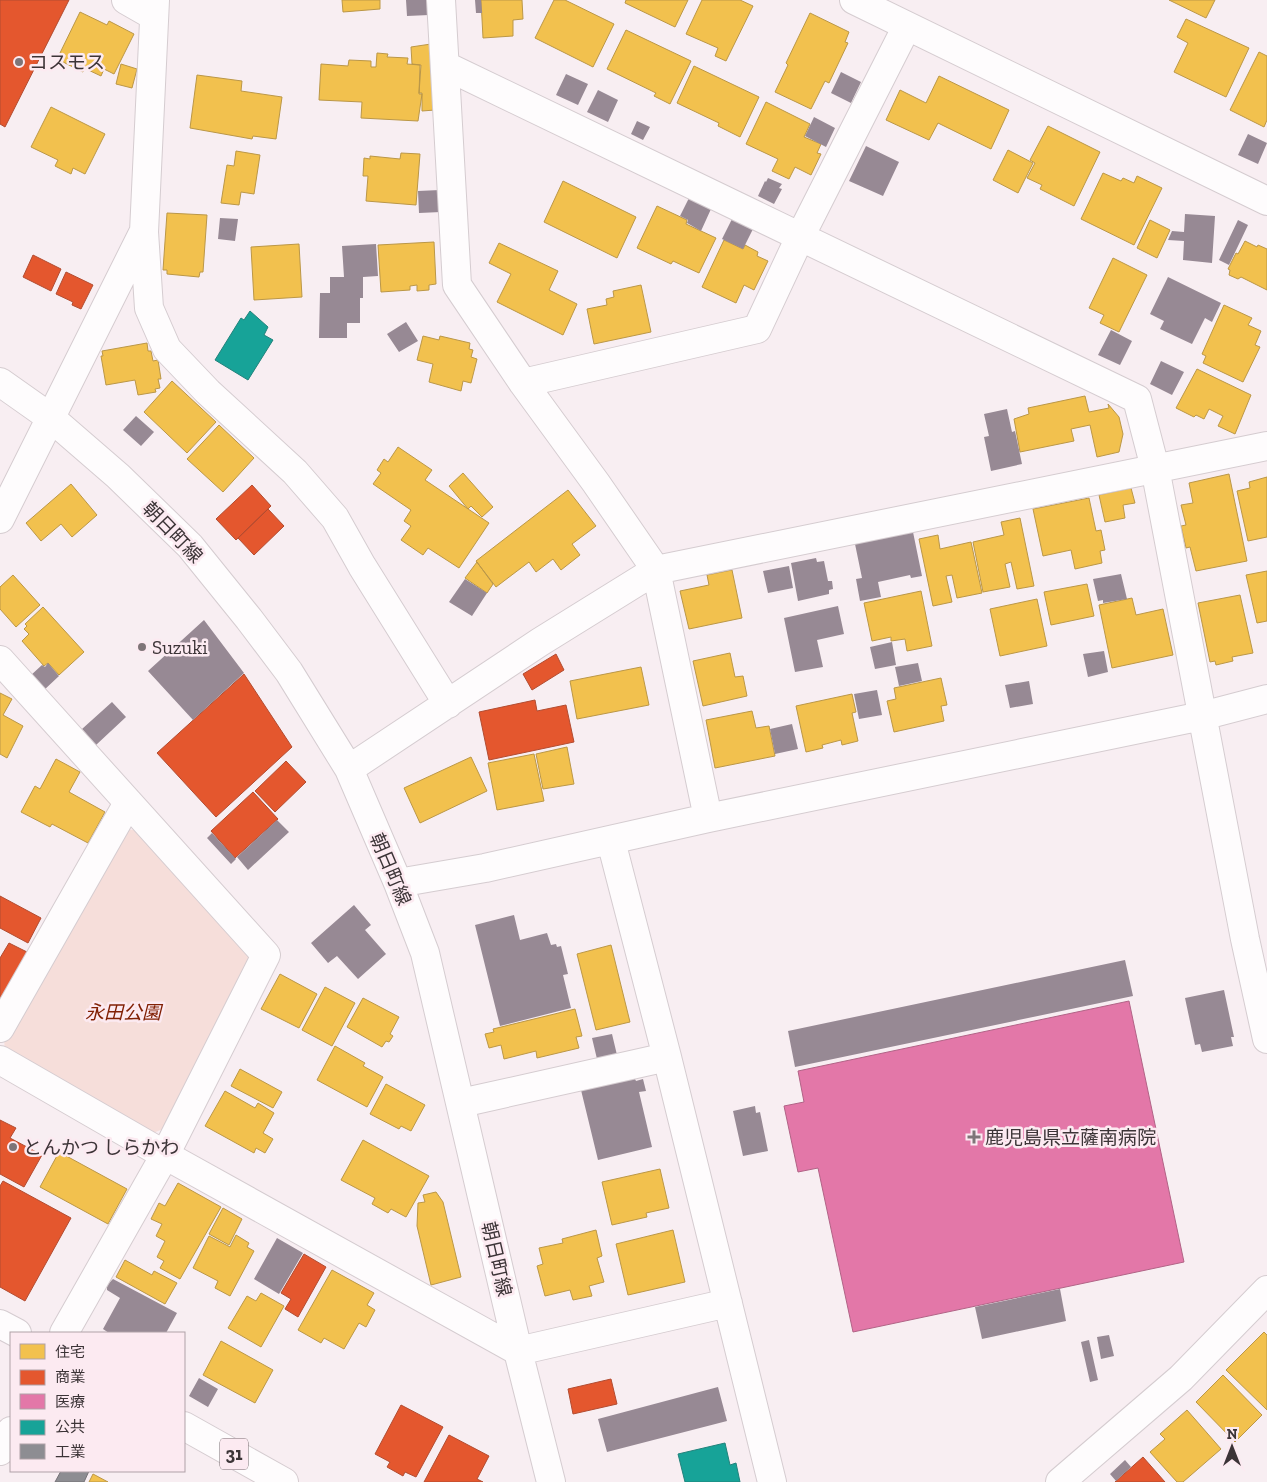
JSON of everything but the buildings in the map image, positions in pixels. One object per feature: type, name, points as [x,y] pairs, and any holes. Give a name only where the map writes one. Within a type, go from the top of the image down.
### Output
[{"type":"street","points":[[126,0],[155,8],[144,232],[150,308],[167,349],[208,392],[295,472],[335,518],[362,566],[448,704]]},
{"type":"street","points":[[441,0],[457,285],[523,383],[596,483],[656,570],[708,818]]},
{"type":"street","points":[[854,0],[1267,201]]},
{"type":"street","points":[[523,383],[757,329],[800,237],[907,26]]},
{"type":"street","points":[[446,66],[1137,399],[1155,468],[1202,716],[1256,937],[1267,1039]]},
{"type":"street","points":[[0,519],[144,232]]},
{"type":"street","name":"朝日町線","points":[[0,382],[51,418],[118,476],[190,546],[250,619],[289,672],[349,769],[398,883],[425,953],[518,1351],[551,1482]]},
{"type":"street","points":[[349,769],[540,642],[656,570],[1267,446]]},
{"type":"street","points":[[0,660],[266,955],[165,1155],[65,1332]]},
{"type":"street","points":[[398,883],[485,868],[708,818],[1202,716],[1267,699]]},
{"type":"street","points":[[0,1028],[128,803]]},
{"type":"street","points":[[611,841],[667,1057],[772,1482]]},
{"type":"street","points":[[461,1103],[667,1057]]},
{"type":"street","points":[[0,1060],[165,1155],[518,1351],[728,1303]]},
{"type":"street","points":[[1060,1482],[1181,1378],[1267,1290]]},
{"type":"street","points":[[0,1324],[15,1332]]},
{"type":"street","name":"31","points":[[185,1427],[284,1482]]},
{"type":"street","points":[[0,1451],[10,1432]]},
{"type":"green space","name":"永田公園","points":[[121,829],[135,830],[248,954],[251,969],[163,1129],[148,1135],[5,1052],[4,1038]]},
{"type":"place","name":"コスモス","points":[[19,62]]},
{"type":"place","name":"Suzuki","points":[[142,647]]},
{"type":"place","name":"鹿児島県立薩南病院","points":[[974,1137]]},
{"type":"place","name":"とんかつ しらかわ","points":[[13,1147]]}]
